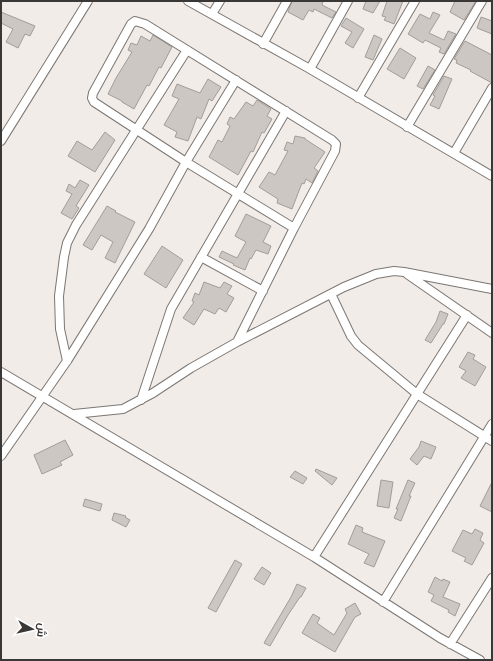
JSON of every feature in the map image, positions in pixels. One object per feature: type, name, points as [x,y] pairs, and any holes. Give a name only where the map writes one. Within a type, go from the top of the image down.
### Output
[{"type":"street","points":[[1,141],[88,1]]},
{"type":"street","points":[[188,1],[310,69],[492,176]]},
{"type":"street","points":[[212,14],[220,1]]},
{"type":"street","points":[[263,44],[287,1]]},
{"type":"street","points":[[310,69],[348,1]]},
{"type":"street","points":[[358,98],[415,1]]},
{"type":"street","points":[[407,127],[482,1]]},
{"type":"street","points":[[236,342],[335,151],[336,144],[286,111],[145,24],[136,21],[131,24],[93,93],[92,98],[94,102],[186,162],[294,228]]},
{"type":"street","points":[[67,361],[60,329],[59,296],[67,243],[76,225],[138,130],[187,50]]},
{"type":"street","points":[[1,456],[67,361],[148,229],[186,162],[236,80]]},
{"type":"street","points":[[454,153],[492,88]]},
{"type":"street","points":[[141,400],[171,309],[286,111]]},
{"type":"street","points":[[201,257],[263,291]]},
{"type":"street","points":[[74,414],[123,409],[141,400],[191,368],[236,342],[331,294],[376,274],[394,271],[404,272],[492,289]]},
{"type":"street","points":[[404,272],[492,333]]},
{"type":"street","points":[[331,294],[358,345],[417,394],[492,441]]},
{"type":"street","points":[[314,557],[467,315]]},
{"type":"street","points":[[1,372],[314,557],[450,644],[480,660]]},
{"type":"street","points":[[383,602],[492,424]]},
{"type":"street","points":[[450,644],[492,578]]},
{"type":"building","points":[[292,1],[323,1],[322,5],[336,12],[332,18],[314,9],[313,12],[309,10],[303,20],[288,12]]},
{"type":"building","points":[[366,1],[380,1],[373,13],[363,9]]},
{"type":"building","points":[[387,1],[403,1],[394,24],[384,20],[386,17],[382,16]]},
{"type":"building","points":[[455,1],[476,1],[464,20],[450,12]]},
{"type":"building","points":[[1,12],[35,26],[30,36],[25,34],[18,48],[6,42],[13,29],[1,23]]},
{"type":"building","points":[[433,12],[440,15],[429,33],[444,40],[448,31],[456,34],[444,54],[439,52],[441,48],[425,40],[423,43],[408,34],[420,14],[430,19]]},
{"type":"building","points":[[481,17],[492,21],[492,34],[477,28]]},
{"type":"building","points":[[346,18],[364,29],[353,48],[345,43],[352,32],[341,26]]},
{"type":"building","points":[[153,35],[172,47],[161,68],[159,67],[149,86],[147,85],[134,109],[108,94],[132,52],[128,50],[131,43],[137,45],[141,36],[150,41]]},
{"type":"building","points":[[374,35],[382,39],[373,60],[365,57]]},
{"type":"building","points":[[465,41],[492,55],[492,83],[456,63],[457,60],[454,59]]},
{"type":"building","points":[[400,48],[416,58],[404,79],[387,69]]},
{"type":"building","points":[[428,66],[435,70],[423,89],[417,86]]},
{"type":"building","points":[[444,76],[452,79],[439,109],[430,105],[435,96],[433,95]]},
{"type":"building","points":[[208,79],[221,87],[212,101],[209,99],[201,119],[197,117],[188,141],[175,137],[177,132],[164,125],[179,99],[172,96],[177,84],[200,93]]},
{"type":"building","points":[[257,100],[271,109],[267,116],[272,119],[264,133],[262,132],[253,152],[251,151],[238,175],[209,157],[218,140],[222,142],[230,126],[227,124],[230,117],[234,119],[246,102],[253,106]]},
{"type":"building","points":[[105,132],[115,140],[95,172],[68,156],[77,141],[92,150]]},
{"type":"building","points":[[295,136],[305,138],[325,152],[314,168],[318,171],[312,183],[306,179],[304,184],[302,183],[292,209],[277,203],[278,199],[259,187],[269,172],[275,175],[288,151],[284,150],[287,142],[293,144]]},
{"type":"building","points":[[80,180],[89,185],[76,206],[79,208],[72,219],[61,213],[72,194],[66,191],[69,184],[75,188]]},
{"type":"building","points":[[107,206],[116,211],[115,212],[135,222],[115,263],[105,258],[113,242],[101,235],[92,250],[83,245]]},
{"type":"building","points":[[246,214],[271,226],[263,242],[271,246],[268,254],[256,250],[251,259],[250,258],[245,270],[219,257],[222,251],[237,258],[246,242],[235,236]]},
{"type":"building","points":[[162,246],[183,260],[166,288],[144,274]]},
{"type":"building","points":[[204,282],[220,288],[224,282],[232,286],[227,294],[234,298],[226,312],[219,308],[215,314],[204,309],[194,325],[183,318],[194,302],[192,301],[195,293],[199,295]]},
{"type":"building","points":[[440,311],[448,314],[444,324],[431,343],[425,340],[436,322]]},
{"type":"building","points":[[468,352],[475,355],[473,359],[486,367],[475,386],[461,378],[466,371],[459,367]]},
{"type":"building","points":[[65,440],[73,455],[60,462],[62,465],[42,474],[34,455]]},
{"type":"building","points":[[421,441],[436,447],[431,459],[424,456],[417,465],[410,459],[419,447]]},
{"type":"building","points":[[316,469],[337,478],[332,485],[315,471]]},
{"type":"building","points":[[295,471],[307,478],[303,484],[290,477]]},
{"type":"building","points":[[381,480],[393,482],[389,508],[377,506]]},
{"type":"building","points":[[408,480],[415,483],[401,521],[394,518],[398,509],[396,509]]},
{"type":"building","points":[[492,482],[492,512],[480,506]]},
{"type":"building","points":[[85,499],[102,504],[100,511],[83,506]]},
{"type":"building","points":[[114,513],[126,516],[125,517],[130,520],[126,527],[112,520]]},
{"type":"building","points":[[356,525],[363,528],[362,532],[385,541],[374,567],[364,563],[369,554],[348,544]]},
{"type":"building","points":[[475,529],[483,533],[480,540],[484,543],[472,565],[464,561],[466,558],[452,551],[463,530],[472,534]]},
{"type":"building","points":[[235,560],[242,564],[216,612],[208,608]]},
{"type":"building","points":[[262,567],[271,573],[264,585],[254,579]]},
{"type":"building","points":[[435,577],[442,581],[443,579],[450,582],[443,597],[460,604],[455,616],[448,612],[449,610],[431,601],[434,595],[428,592]]},
{"type":"building","points":[[297,584],[306,588],[270,646],[264,643]]},
{"type":"building","points":[[355,603],[361,614],[355,617],[335,652],[302,633],[313,614],[320,618],[317,623],[334,635],[347,613],[345,609]]}]
